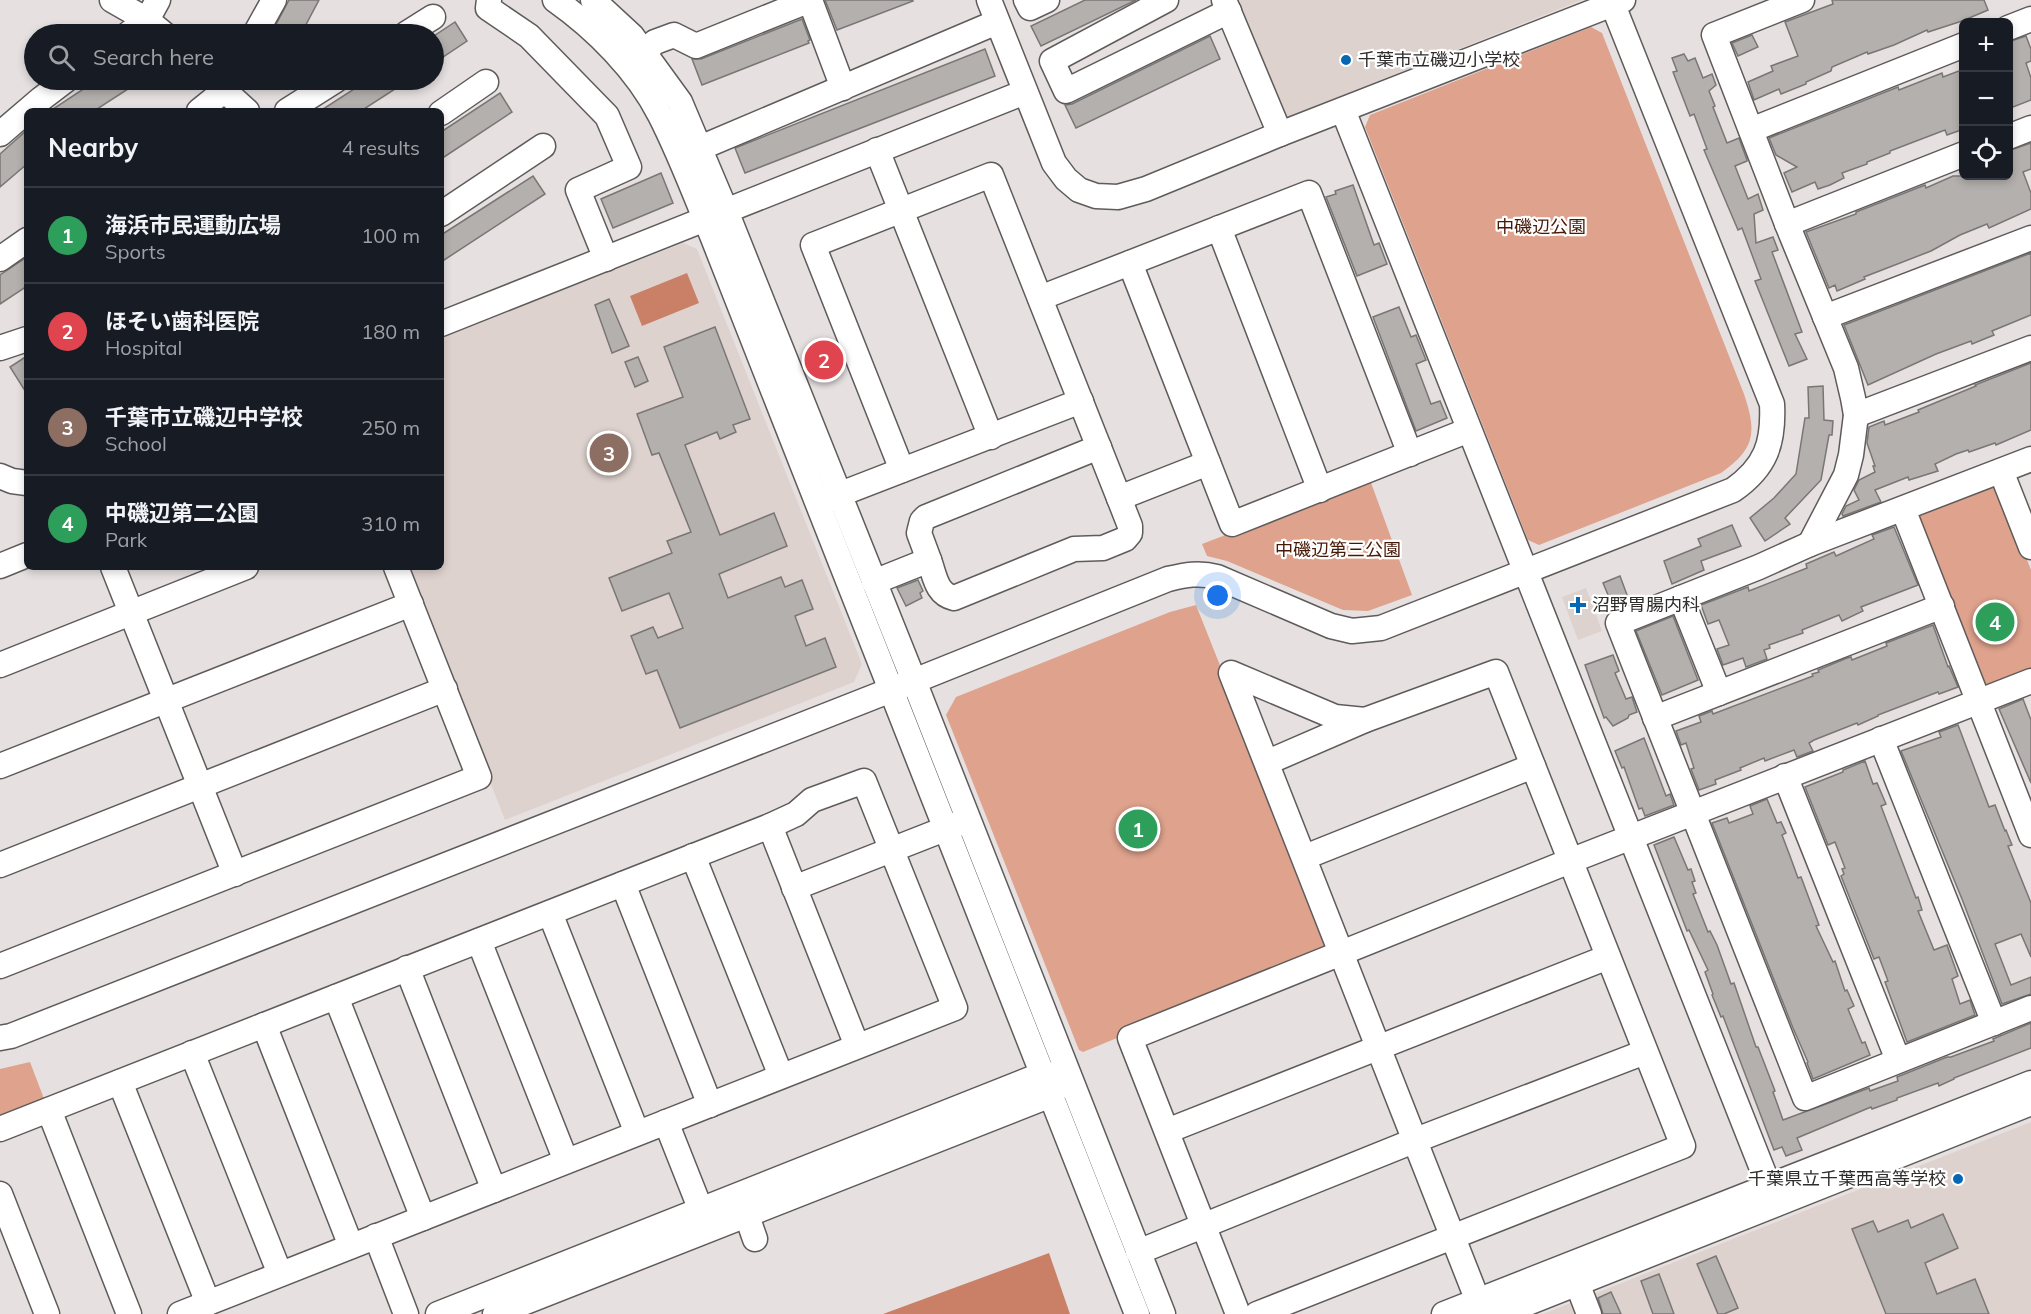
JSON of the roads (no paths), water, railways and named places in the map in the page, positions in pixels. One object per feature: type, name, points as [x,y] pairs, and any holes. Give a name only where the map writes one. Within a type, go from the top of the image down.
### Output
[{"type":"street","points":[[112,0],[149,22]]},
{"type":"street","points":[[261,24],[274,0]]},
{"type":"street","points":[[489,0],[488,8],[529,36],[607,116],[628,167],[578,190],[606,259]]},
{"type":"street","points":[[555,0],[595,33],[633,75],[659,114],[716,215],[839,495],[1163,1314]]},
{"type":"street","points":[[593,0],[610,14],[644,52],[680,102],[700,148],[716,215],[817,504],[1137,1314]]},
{"type":"street","points":[[644,52],[655,42],[674,35],[696,46],[810,0],[843,88]]},
{"type":"street","points":[[0,1038],[11,1036],[892,690],[1168,579],[1190,574],[1205,574],[1217,577],[1330,626],[1352,631],[1381,627],[1733,490],[1749,479],[1761,462],[1773,427],[1772,404],[1616,1],[1146,189],[1118,197],[1096,196],[1079,190],[1066,179],[1054,163],[988,0]]},
{"type":"street","points":[[1026,0],[1030,8],[1047,0]]},
{"type":"street","points":[[1166,0],[1052,61],[1066,91],[1226,5],[1280,134]]},
{"type":"street","points":[[1802,0],[1714,35],[1846,368],[1856,415],[1846,475],[1810,544]]},
{"type":"street","points":[[422,24],[433,17]]},
{"type":"street","points":[[2013,26],[2031,19]]},
{"type":"street","points":[[700,148],[997,22]]},
{"type":"street","points":[[1751,130],[1959,47]]},
{"type":"street","points":[[444,111],[486,82]]},
{"type":"street","points":[[30,108],[52,90]]},
{"type":"street","points":[[202,108],[217,90]]},
{"type":"street","points":[[229,90],[244,108]]},
{"type":"street","points":[[292,108],[320,90]]},
{"type":"street","points":[[444,323],[1025,92]]},
{"type":"street","points":[[1343,110],[1469,430],[1527,570],[1630,838],[1772,1195]]},
{"type":"street","points":[[0,134],[24,113]]},
{"type":"street","points":[[2013,135],[2031,128]]},
{"type":"street","points":[[444,212],[543,146]]},
{"type":"street","points":[[877,150],[991,437]]},
{"type":"street","points":[[1787,224],[1959,156]]},
{"type":"street","points":[[902,470],[813,245],[991,175],[1081,401],[1130,526],[1130,533],[1125,539],[1102,548],[1074,549],[961,597],[945,596],[939,590],[919,533],[922,520],[1099,447]]},
{"type":"street","points":[[1040,298],[1308,193],[1410,454]]},
{"type":"street","points":[[1219,228],[1320,490]]},
{"type":"street","points":[[1825,317],[2031,238]]},
{"type":"street","points":[[0,259],[24,242]]},
{"type":"street","points":[[1130,263],[1232,524],[1469,430]]},
{"type":"street","points":[[0,348],[24,340]]},
{"type":"street","points":[[1856,415],[2031,348]]},
{"type":"street","points":[[817,504],[1081,401]]},
{"type":"street","points":[[2031,459],[1810,544],[1618,623],[1805,1098],[2031,1008]]},
{"type":"street","points":[[1119,498],[1208,463]]},
{"type":"street","points":[[2001,471],[2031,547]]},
{"type":"street","points":[[0,476],[24,483]]},
{"type":"street","points":[[1903,509],[2031,835]]},
{"type":"street","points":[[0,566],[24,556]]},
{"type":"street","points":[[874,582],[928,560]]},
{"type":"street","points":[[114,570],[235,874]]},
{"type":"street","points":[[0,665],[238,570]]},
{"type":"street","points":[[0,966],[479,777],[397,570]]},
{"type":"street","points":[[1681,598],[1719,693]]},
{"type":"street","points":[[0,766],[411,604]]},
{"type":"street","points":[[1654,718],[1942,606]]},
{"type":"street","points":[[1257,1314],[1683,1146],[1496,672],[1365,720],[1268,762]]},
{"type":"street","points":[[1365,720],[1335,717],[1232,673],[1481,1307]]},
{"type":"street","points":[[1238,1314],[1130,1038],[1570,861],[2031,681]]},
{"type":"street","points":[[0,865],[445,689]]},
{"type":"street","points":[[1881,739],[1994,1023]]},
{"type":"street","points":[[1305,857],[1533,766]]},
{"type":"street","points":[[1785,776],[1898,1060]]},
{"type":"street","points":[[0,1129],[770,826],[796,814],[812,800],[864,781],[955,1008],[180,1314]]},
{"type":"street","points":[[794,888],[967,820]]},
{"type":"street","points":[[770,826],[857,1046]]},
{"type":"street","points":[[693,856],[781,1076]]},
{"type":"street","points":[[623,884],[710,1105]]},
{"type":"street","points":[[550,913],[637,1133]]},
{"type":"street","points":[[479,941],[566,1161]]},
{"type":"street","points":[[1167,1131],[1608,957]]},
{"type":"street","points":[[408,969],[494,1190]]},
{"type":"street","points":[[336,997],[423,1218]]},
{"type":"street","points":[[264,1025],[351,1246]]},
{"type":"street","points":[[1138,1252],[1416,1140],[1645,1052]]},
{"type":"street","points":[[192,1053],[280,1274]]},
{"type":"street","points":[[495,1314],[704,1219],[746,1214],[1068,1075]]},
{"type":"street","points":[[120,1082],[208,1303]]},
{"type":"street","points":[[1500,1314],[1577,1284],[1772,1195],[2031,1083]]},
{"type":"street","points":[[438,1314],[704,1219],[1047,1084]]},
{"type":"street","points":[[1444,1314],[1481,1307],[1772,1195],[2031,1103]]},
{"type":"street","points":[[49,1110],[129,1314]]},
{"type":"street","points":[[666,1122],[704,1219]]},
{"type":"street","points":[[0,1194],[47,1314]]},
{"type":"street","points":[[746,1214],[755,1239]]},
{"type":"street","points":[[376,1236],[406,1314]]},
{"type":"street","points":[[1577,1284],[1589,1314]]},
{"type":"place","name":"千葉市立磯辺小学校","points":[[1346,60]]},
{"type":"place","name":"ほそい歯科医院","points":[[824,360]]},
{"type":"place","name":"千葉市立磯辺中学校","points":[[609,453]]},
{"type":"place","name":"沼野胃腸内科","points":[[1578,605]]},
{"type":"place","name":"中磯辺第二公園","points":[[1995,622]]},
{"type":"place","name":"海浜市民運動広場","points":[[1138,829]]},
{"type":"place","name":"千葉県立千葉西高等学校","points":[[1958,1179]]},
{"type":"park label","name":"中磯辺公園","points":[[1541,227]]},
{"type":"park label","name":"中磯辺第三公園","points":[[1338,550]]}]
